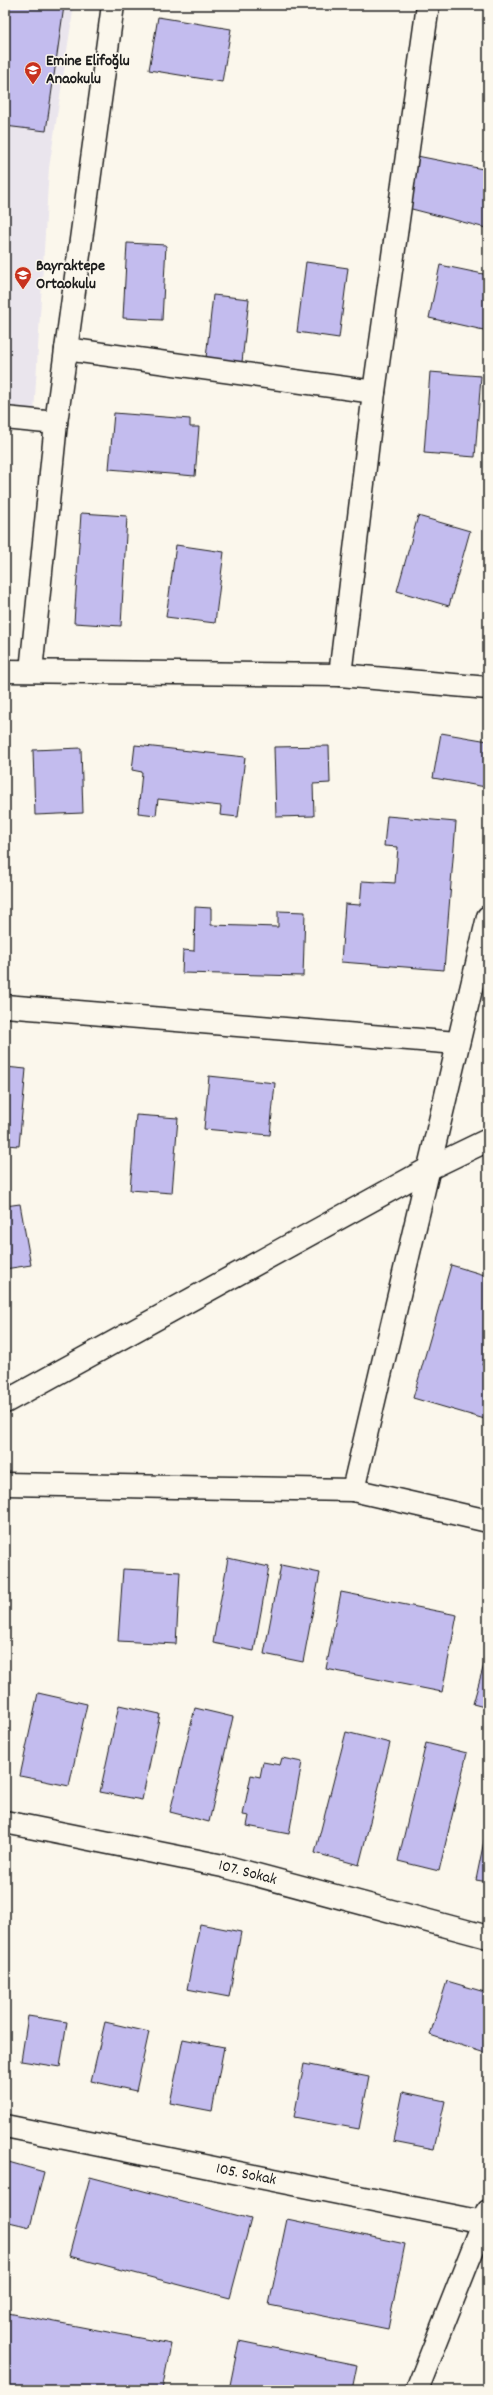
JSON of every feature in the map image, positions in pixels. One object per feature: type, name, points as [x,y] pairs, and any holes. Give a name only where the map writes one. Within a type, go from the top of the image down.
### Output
[{"type":"street","points":[[31,671],[56,423],[113,5]]},
{"type":"street","points":[[340,675],[374,392],[428,5]]},
{"type":"street","points":[[66,350],[374,392]]},
{"type":"street","points":[[5,418],[56,423]]},
{"type":"street","points":[[5,671],[340,675],[488,688]]},
{"type":"street","points":[[353,1490],[430,1168],[457,1043],[488,917]]},
{"type":"street","points":[[5,1006],[457,1043]]},
{"type":"street","points":[[5,1402],[430,1168],[488,1140]]},
{"type":"street","points":[[5,1484],[353,1490],[488,1521]]},
{"type":"street","name":"107. Sokak","points":[[5,1822],[223,1866],[488,1937]]},
{"type":"street","name":"105. Sokak","points":[[5,2126],[487,2219]]},
{"type":"street","points":[[417,2390],[487,2219]]},
{"type":"shaded area","points":[[5,5],[74,5],[49,168],[34,414],[5,411]]},
{"type":"building","name":"Emine Elifoğlu Anaokulu","points":[[5,5],[64,6],[46,131],[5,126]]},
{"type":"building","points":[[158,17],[231,29],[222,82],[149,70]]},
{"type":"building","points":[[412,155],[488,170],[488,220],[486,228],[400,206]]},
{"type":"building","points":[[127,243],[166,245],[162,320],[123,318]]},
{"type":"building","points":[[306,262],[348,268],[339,338],[297,332]]},
{"type":"building","points":[[440,265],[488,275],[488,331],[429,318]]},
{"type":"building","points":[[213,295],[249,299],[242,362],[206,358]]},
{"type":"building","points":[[430,372],[481,376],[475,457],[424,453]]},
{"type":"building","points":[[114,413],[190,419],[190,427],[199,427],[195,476],[109,469]]},
{"type":"building","points":[[81,513],[127,516],[121,626],[74,623]]},
{"type":"building","points":[[418,516],[470,531],[449,606],[397,591]]},
{"type":"building","points":[[176,545],[224,552],[215,623],[166,617]]},
{"type":"building","points":[[441,733],[488,741],[486,787],[433,778]]},
{"type":"building","points":[[135,745],[245,757],[238,817],[220,815],[221,806],[158,799],[156,815],[138,813],[142,772],[132,770]]},
{"type":"building","points":[[329,746],[330,783],[313,784],[314,816],[276,817],[274,747]]},
{"type":"building","points":[[81,748],[83,813],[35,815],[33,750]]},
{"type":"building","points":[[387,816],[456,822],[444,970],[341,962],[345,904],[360,905],[362,881],[395,883],[398,847],[384,846]]},
{"type":"building","points":[[195,907],[211,908],[211,925],[278,927],[278,911],[305,912],[303,976],[182,973],[183,950],[194,951]]},
{"type":"building","points":[[5,1067],[26,1069],[19,1146],[5,1145]]},
{"type":"building","points":[[209,1076],[275,1083],[270,1135],[204,1129]]},
{"type":"building","points":[[136,1115],[178,1118],[172,1193],[130,1190]]},
{"type":"building","points":[[20,1204],[31,1265],[5,1269],[5,1206]]},
{"type":"building","points":[[451,1265],[488,1276],[488,1345],[482,1365],[488,1367],[488,1420],[413,1398]]},
{"type":"building","points":[[228,1558],[269,1567],[254,1651],[213,1643]]},
{"type":"building","points":[[281,1565],[320,1573],[303,1662],[264,1654]]},
{"type":"building","points":[[123,1569],[180,1572],[176,1644],[118,1641]]},
{"type":"building","points":[[341,1592],[457,1615],[442,1692],[326,1669]]},
{"type":"building","points":[[488,1650],[488,1708],[473,1704]]},
{"type":"building","points":[[38,1693],[87,1704],[69,1786],[20,1776]]},
{"type":"building","points":[[119,1705],[160,1714],[142,1800],[100,1792]]},
{"type":"building","points":[[195,1708],[233,1717],[209,1822],[170,1812]]},
{"type":"building","points":[[346,1732],[390,1743],[359,1865],[315,1853]]},
{"type":"building","points":[[426,1743],[467,1753],[439,1871],[398,1861]]},
{"type":"building","points":[[282,1758],[302,1762],[289,1834],[247,1826],[249,1816],[243,1815],[251,1775],[260,1777],[263,1762],[280,1765]]},
{"type":"building","points":[[485,1836],[488,1836],[488,1882],[476,1880]]},
{"type":"building","points":[[200,1924],[241,1932],[229,1997],[187,1989]]},
{"type":"building","points":[[447,1981],[488,1993],[488,2054],[430,2035]]},
{"type":"building","points":[[28,2016],[67,2022],[60,2067],[21,2061]]},
{"type":"building","points":[[105,2022],[149,2032],[136,2091],[91,2081]]},
{"type":"building","points":[[183,2039],[224,2047],[212,2111],[170,2103]]},
{"type":"building","points":[[304,2064],[369,2077],[359,2129],[294,2117]]},
{"type":"building","points":[[403,2092],[445,2101],[434,2149],[393,2141]]},
{"type":"building","points":[[5,2161],[44,2172],[30,2227],[5,2221]]},
{"type":"building","points":[[90,2177],[251,2219],[230,2298],[69,2256]]},
{"type":"building","points":[[287,2219],[405,2244],[388,2329],[269,2305]]},
{"type":"building","points":[[8,2313],[171,2344],[162,2390],[5,2390],[5,2326]]},
{"type":"building","points":[[239,2341],[357,2365],[352,2390],[229,2390]]},
{"type":"place","name":"Emine Elifoğlu Anaokulu","points":[[33,85]]},
{"type":"place","name":"Bayraktepe Ortaokulu","points":[[23,290]]}]
